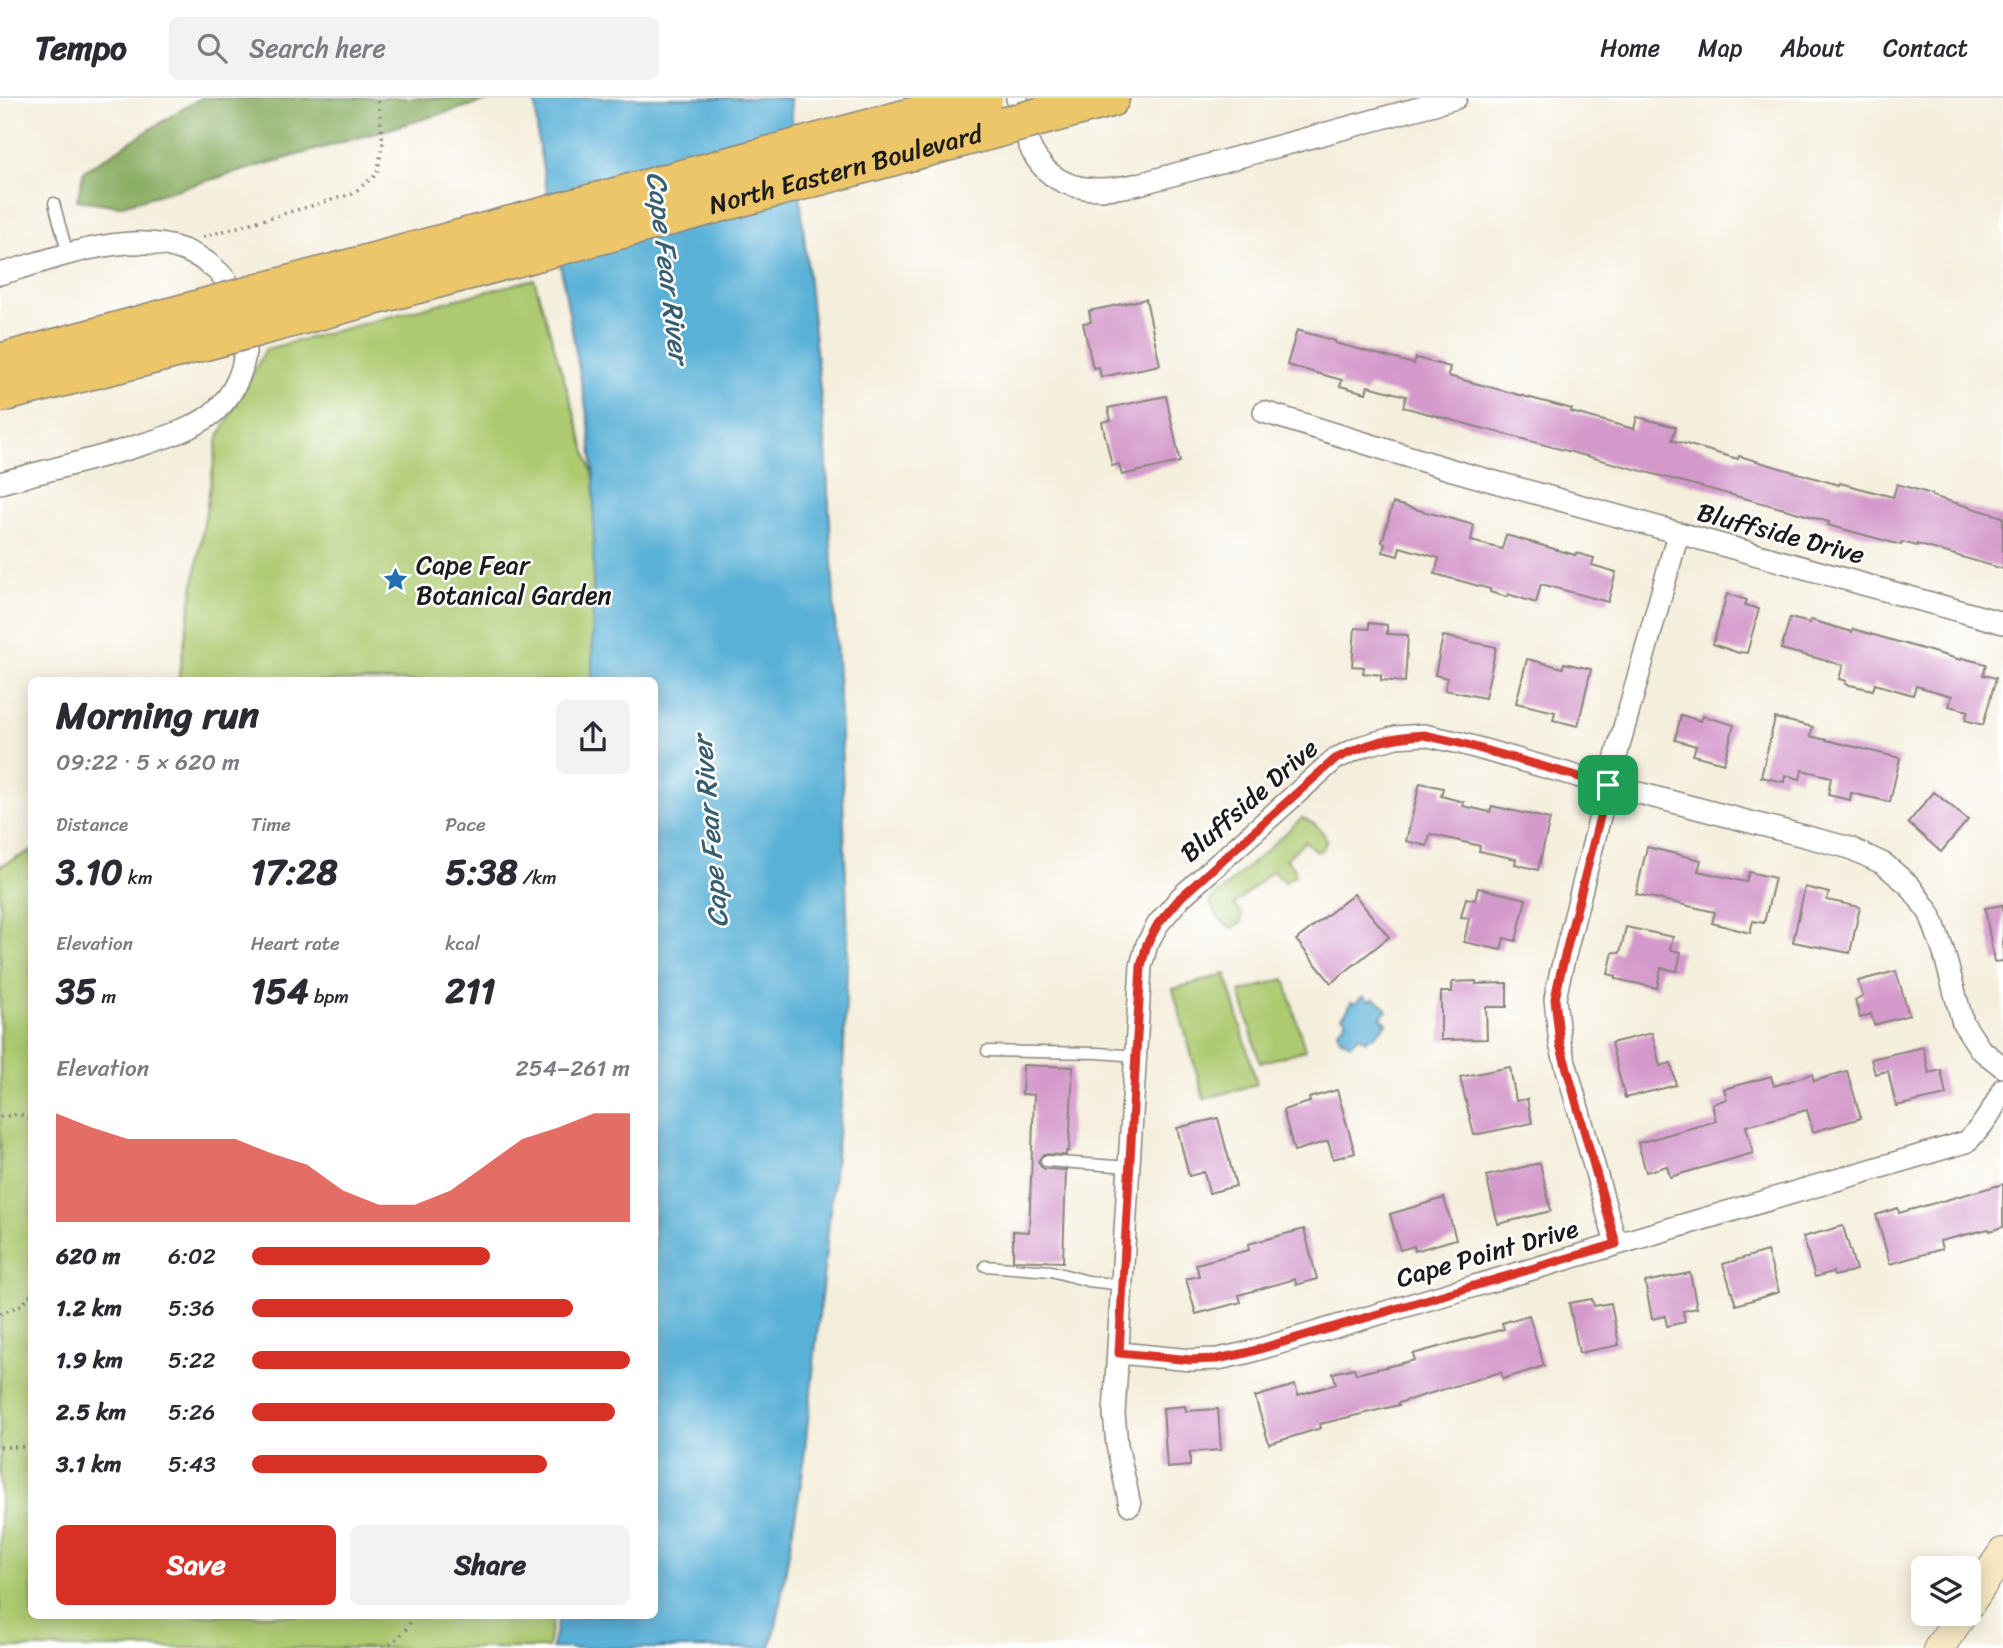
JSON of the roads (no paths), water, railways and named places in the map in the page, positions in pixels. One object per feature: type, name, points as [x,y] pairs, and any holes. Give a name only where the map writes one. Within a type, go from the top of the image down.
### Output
[{"type":"highway","name":"North Eastern Boulevard","points":[[0,393],[175,332],[983,98]]},
{"type":"highway","name":"North Eastern Boulevard","points":[[0,363],[175,332],[1095,102]]},
{"type":"main road","points":[[1981,1586],[2003,1553]]},
{"type":"main road","points":[[1939,1648],[1954,1626]]},
{"type":"street","points":[[1017,98],[1028,141],[1041,163],[1068,184],[1093,190],[1112,190],[1139,184],[1456,98]]},
{"type":"street","points":[[0,274],[115,245],[156,243],[190,251],[205,260],[228,282],[235,295],[244,325],[246,355],[237,383],[211,415],[169,436],[0,483]]},
{"type":"street","name":"Bluffside Drive","points":[[1264,412],[1452,470],[2003,623]]},
{"type":"street","points":[[1616,1244],[1560,1044],[1555,999],[1608,785],[1678,534]]},
{"type":"street","name":"Bluffside Drive","points":[[1130,1505],[1117,1445],[1114,1414],[1141,966],[1147,944],[1158,924],[1181,897],[1335,759],[1363,746],[1396,737],[1424,735],[1850,848],[1884,864],[1910,886],[1930,914],[1963,1023],[1980,1049],[2003,1067]]},
{"type":"street","name":"Cape Point Drive","points":[[1119,1353],[1191,1360],[1217,1359],[1259,1349],[1966,1142],[1980,1130],[2003,1090]]},
{"type":"lane","points":[[54,203],[68,255]]},
{"type":"lane","points":[[987,1051],[1136,1056]]},
{"type":"lane","points":[[1046,1161],[1130,1167]]},
{"type":"lane","points":[[985,1266],[1051,1271],[1088,1281],[1123,1284]]},
{"type":"water","name":"Cape Fear River","points":[[535,98],[790,98],[826,448],[841,734],[848,942],[842,1098],[802,1477],[770,1648],[552,1648],[558,1619],[658,1619],[658,677],[592,677],[594,479],[589,425],[538,141]]},
{"type":"water","points":[[1363,996],[1369,1001],[1373,998],[1383,1004],[1387,1011],[1380,1017],[1387,1023],[1374,1037],[1365,1041],[1360,1036],[1350,1044],[1340,1038],[1337,1031],[1347,1021],[1342,1016],[1351,1002],[1355,1003]]},
{"type":"place","name":"Cape Fear Botanical Garden","points":[[396,580]]}]
